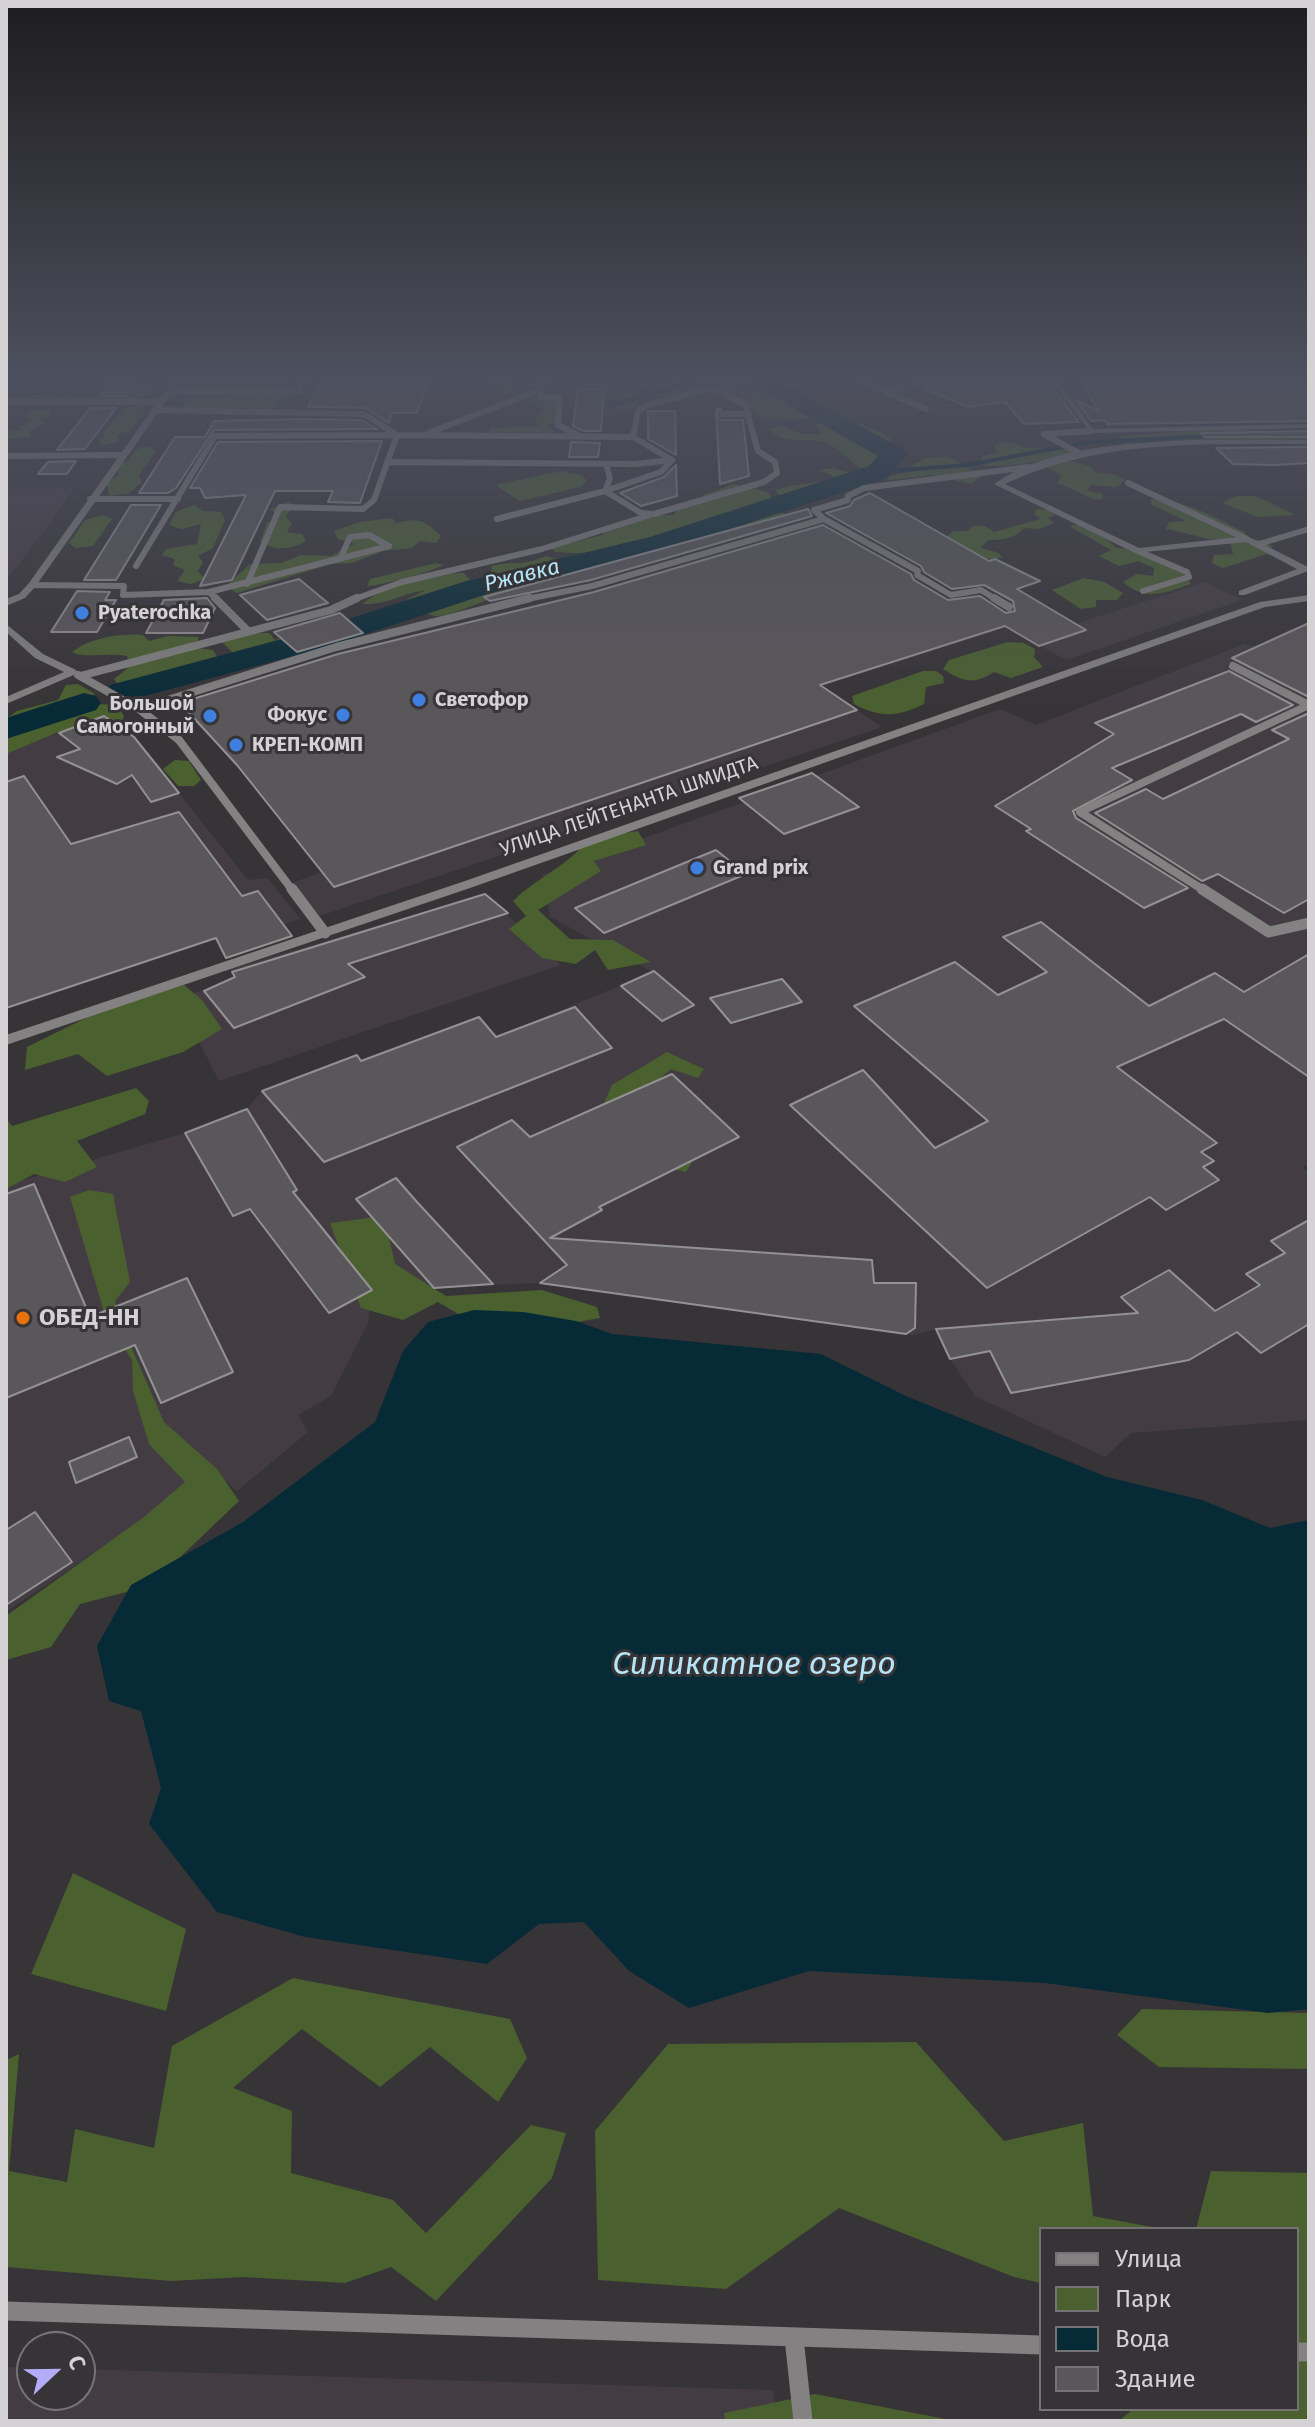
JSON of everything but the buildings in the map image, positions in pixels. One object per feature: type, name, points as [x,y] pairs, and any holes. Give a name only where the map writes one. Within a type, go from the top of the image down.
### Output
[{"type":"street","points":[[6,603],[22,596],[32,585],[97,489]]},
{"type":"street","points":[[1009,489],[1138,551],[1247,539],[1307,569]]},
{"type":"street","points":[[1263,604],[1242,593],[1307,569]]},
{"type":"street","name":"УЛИЦА ЛЕЙТЕНАНТА ШМИДТА","points":[[6,1040],[992,702],[1263,604],[1309,598]]},
{"type":"street","points":[[6,627],[39,656],[76,674]]},
{"type":"street","points":[[6,701],[76,674]]},
{"type":"lane","points":[[136,566],[184,489]]},
{"type":"lane","points":[[247,584],[280,507],[363,509],[374,500],[378,489]]},
{"type":"lane","points":[[497,519],[610,489]]},
{"type":"lane","points":[[76,674],[331,610],[358,596],[427,574],[531,552],[736,489]]},
{"type":"lane","points":[[861,489],[848,496],[848,500],[814,510],[824,519],[918,571],[917,575],[951,595],[981,590],[1009,607]]},
{"type":"lane","points":[[1141,489],[1247,539]]},
{"type":"lane","points":[[605,491],[641,513],[654,514]]},
{"type":"lane","points":[[90,499],[178,499]]},
{"type":"lane","points":[[139,709],[336,647],[560,590],[592,586],[824,519]]},
{"type":"lane","points":[[1259,544],[1309,529]]},
{"type":"lane","points":[[32,585],[124,586],[123,595],[209,592],[247,584],[389,546],[369,535],[350,537],[340,559]]},
{"type":"lane","points":[[1138,551],[1187,572],[1189,577],[1143,591]]},
{"type":"lane","points":[[209,592],[247,630]]},
{"type":"lane","points":[[1233,666],[1308,704]]},
{"type":"lane","points":[[76,674],[139,709],[179,740],[325,933]]},
{"type":"lane","points":[[1308,704],[1080,812],[1269,932],[1309,923]]},
{"type":"lane","points":[[6,2311],[1039,2345]]},
{"type":"lane","points":[[794,2338],[803,2421]]},
{"type":"shaded area","points":[[6,489],[73,489],[47,527],[6,581]]},
{"type":"shaded area","points":[[1205,582],[1242,600],[1066,660],[1029,639]]},
{"type":"shaded area","points":[[1309,623],[1309,1163],[1303,1167],[1309,1172],[1309,1420],[1131,1433],[1105,1457],[975,1396],[950,1359],[936,1329],[915,1335],[540,1283],[372,1290],[368,1323],[331,1396],[298,1415],[308,1432],[237,1491],[215,1471],[6,1612],[6,1185],[185,1133],[247,1109],[262,1091],[356,1055],[362,1061],[479,1017],[496,1037],[653,972],[550,917],[542,875],[1000,709],[1036,725],[1244,644],[1256,647]]},
{"type":"shaded area","points":[[842,700],[882,727],[320,916],[291,883],[558,792]]},
{"type":"shaded area","points":[[104,716],[135,738],[248,880],[268,878],[300,919],[227,943],[223,936],[6,1008],[6,753]]},
{"type":"shaded area","points":[[485,894],[561,965],[219,1081],[178,999],[234,978],[231,969]]},
{"type":"shaded area","points":[[6,2367],[16,2367],[16,2411],[96,2411],[96,2369],[773,2390],[777,2421],[6,2421]]},
{"type":"green space","points":[[108,489],[133,489],[129,493],[110,496]]},
{"type":"green space","points":[[502,489],[570,489],[520,501]]},
{"type":"green space","points":[[719,489],[756,489],[768,492],[773,501],[666,532],[664,537],[594,554],[555,552],[551,548],[602,535],[605,531],[659,515],[674,515],[677,509],[705,501],[703,495]]},
{"type":"green space","points":[[843,489],[831,492],[829,497],[797,500],[780,497],[776,490]]},
{"type":"green space","points":[[1072,489],[1103,494],[1103,499],[1096,500]]},
{"type":"green space","points":[[1236,496],[1256,496],[1295,515],[1258,517],[1222,503]]},
{"type":"green space","points":[[1151,499],[1175,502],[1212,516],[1246,533],[1241,539],[1261,540],[1272,546],[1270,553],[1223,568],[1212,563],[1214,555],[1233,554],[1230,541],[1166,529],[1169,522],[1186,521],[1151,504]]},
{"type":"green space","points":[[288,502],[296,506],[285,516],[292,523],[287,532],[302,534],[306,541],[283,548],[260,542],[267,523],[280,517],[270,509]]},
{"type":"green space","points":[[194,505],[203,511],[221,512],[225,520],[213,548],[198,556],[203,562],[198,571],[205,579],[191,584],[177,581],[185,570],[173,565],[175,559],[162,555],[166,549],[197,544],[201,524],[182,529],[169,525],[176,512]]},
{"type":"green space","points":[[773,509],[787,515],[578,572],[565,568],[581,560],[652,547]]},
{"type":"green space","points":[[1036,509],[1050,510],[1056,514],[1048,518],[1054,523],[1039,529],[1024,528],[1008,538],[988,540],[981,548],[999,553],[1002,558],[985,559],[941,542],[953,531],[967,531],[973,526],[985,526],[994,532],[1040,519],[1034,514]]},
{"type":"green space","points":[[102,515],[112,519],[93,546],[75,548],[69,543],[85,520]]},
{"type":"green space","points":[[392,518],[396,523],[421,521],[441,536],[436,543],[420,541],[412,548],[383,551],[352,563],[331,564],[237,593],[226,586],[250,564],[281,563],[301,555],[331,556],[354,544],[338,539],[334,531],[360,522]]},
{"type":"green space","points":[[1077,525],[1101,535],[1117,548],[1130,549],[1182,571],[1191,584],[1156,594],[1131,588],[1123,582],[1137,574],[1153,576],[1154,568],[1138,561],[1119,566],[1099,556],[1111,550],[1069,526]]},
{"type":"green space","points":[[546,556],[560,560],[552,567],[559,573],[556,582],[537,586],[515,584],[491,598],[445,615],[425,613],[404,601],[426,590],[380,603],[363,604],[382,591],[410,581],[464,573],[470,580],[490,575],[492,566]]},
{"type":"green space","points":[[436,563],[443,565],[405,578],[367,586],[370,579]]},
{"type":"green space","points":[[1084,578],[1104,582],[1123,593],[1117,600],[1096,600],[1096,607],[1081,609],[1052,590]]},
{"type":"green space","points":[[355,617],[368,618],[241,658],[236,669],[135,693],[121,689],[114,679],[129,667],[127,656],[72,652],[87,643],[115,636],[143,635],[149,641],[168,636],[198,637],[198,648],[213,650],[219,660],[234,654],[221,641],[243,633],[269,633],[275,640]]},
{"type":"green space","points":[[1008,642],[1024,643],[1035,649],[1034,657],[1043,667],[1011,678],[994,672],[974,680],[957,677],[943,669],[949,660]]},
{"type":"green space","points":[[923,671],[936,671],[943,676],[944,683],[926,687],[924,704],[906,711],[881,714],[854,704],[852,696]]},
{"type":"green space","points":[[78,684],[95,694],[70,706],[74,711],[97,704],[117,705],[124,716],[122,722],[61,731],[6,754],[6,719],[17,711],[58,700],[66,685]]},
{"type":"green space","points":[[175,760],[189,761],[201,780],[194,786],[178,786],[163,769]]},
{"type":"green space","points":[[638,831],[646,845],[594,861],[601,871],[538,910],[570,939],[613,940],[651,962],[608,970],[595,950],[576,964],[542,958],[509,929],[526,916],[513,901],[572,856],[589,838]]},
{"type":"green space","points":[[184,985],[202,1000],[222,1029],[183,1052],[107,1076],[78,1054],[25,1070],[27,1047],[100,1011]]},
{"type":"green space","points":[[667,1052],[704,1069],[698,1078],[671,1069],[634,1100],[693,1160],[686,1172],[654,1164],[600,1113],[612,1085]]},
{"type":"green space","points":[[136,1088],[149,1101],[145,1114],[77,1141],[97,1167],[65,1182],[34,1174],[6,1189],[6,1118],[12,1126]]},
{"type":"green space","points":[[89,1190],[113,1194],[130,1282],[115,1301],[119,1319],[164,1422],[217,1469],[239,1501],[150,1586],[80,1604],[51,1647],[6,1660],[6,1616],[144,1517],[185,1482],[149,1444],[133,1391],[132,1360],[107,1322],[70,1197]]},
{"type":"green space","points":[[384,1216],[395,1264],[446,1296],[542,1290],[597,1307],[600,1318],[543,1328],[470,1321],[438,1302],[403,1320],[361,1308],[330,1223]]},
{"type":"green space","points":[[73,1873],[186,1929],[166,2011],[31,1974]]},
{"type":"green space","points":[[293,1978],[510,2019],[527,2058],[498,2102],[430,2047],[380,2087],[302,2029],[233,2088],[292,2111],[291,2173],[393,2200],[426,2233],[531,2125],[566,2133],[552,2178],[436,2301],[391,2267],[345,2283],[243,2277],[171,2281],[6,2267],[6,2060],[19,2054],[9,2171],[67,2182],[75,2129],[154,2148],[172,2046]]},
{"type":"green space","points":[[1142,2009],[1309,2013],[1309,2069],[1159,2067],[1117,2035]]},
{"type":"green space","points":[[916,2042],[1004,2141],[1083,2123],[1093,2216],[1152,2227],[1039,2227],[1039,2283],[1014,2277],[839,2208],[726,2289],[598,2280],[595,2131],[668,2044]]},
{"type":"green space","points":[[1211,2171],[1309,2173],[1309,2421],[1119,2421],[1131,2411],[1299,2411],[1299,2227],[1197,2227]]},
{"type":"green space","points":[[815,2394],[956,2421],[725,2421],[724,2413]]},
{"type":"water","name":"Силикатное озеро","points":[[474,1310],[523,1312],[576,1321],[612,1334],[821,1354],[908,1397],[1107,1477],[1202,1500],[1270,1528],[1309,1520],[1309,2009],[1268,2013],[1045,1983],[809,1971],[689,2008],[629,1971],[584,1922],[539,1924],[487,1964],[305,1937],[217,1912],[149,1824],[161,1788],[141,1711],[109,1701],[97,1646],[131,1585],[243,1522],[375,1422],[403,1351],[428,1322]]},
{"type":"waterway","name":"Ржавка","points":[[122,692],[319,639],[477,587],[659,543],[825,489]]},
{"type":"waterway","name":"Ржавка","points":[[6,729],[84,703]]},
{"type":"place","name":"Pyaterochka","points":[[82,613]]},
{"type":"place","name":"Светофор","points":[[419,700]]},
{"type":"place","name":"Фокус","points":[[343,715]]},
{"type":"place","name":"Большой Самогонный","points":[[210,716]]},
{"type":"place","name":"КРЕП-КОМП","points":[[236,745]]},
{"type":"place","name":"Grand prix","points":[[697,868]]},
{"type":"place","name":"ОБЕД-НН","points":[[23,1318]]}]
